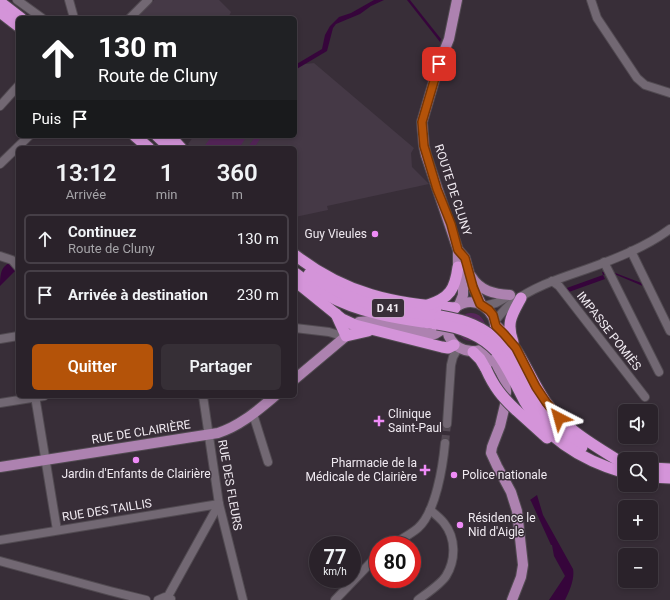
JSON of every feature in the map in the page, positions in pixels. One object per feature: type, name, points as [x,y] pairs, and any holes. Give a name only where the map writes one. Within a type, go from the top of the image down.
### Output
[{"type":"highway","points":[[0,2],[18,16]]},
{"type":"highway","points":[[0,12],[16,24]]},
{"type":"highway","points":[[0,21],[16,32]]},
{"type":"highway","points":[[137,138],[147,146]]},
{"type":"highway","points":[[147,138],[156,146]]},
{"type":"highway","points":[[159,138],[168,146]]},
{"type":"highway","points":[[172,138],[180,146]]},
{"type":"highway","points":[[297,256],[321,273],[351,288],[383,299],[426,306],[447,318]]},
{"type":"highway","name":"D 41","points":[[297,264],[323,283],[360,301],[383,308],[447,318],[464,330],[498,348],[503,361],[526,403],[541,424],[577,455],[603,467],[618,468]]},
{"type":"highway","points":[[426,306],[437,303],[445,298],[451,291],[463,269]]},
{"type":"highway","name":"D 41","points":[[297,274],[325,294],[363,310],[386,316],[447,318]]},
{"type":"highway","points":[[297,283],[342,319],[355,325],[442,347],[448,348],[456,346]]},
{"type":"highway","points":[[520,296],[512,314],[510,331],[516,348],[536,387],[546,402],[569,428],[618,464]]},
{"type":"highway","points":[[336,314],[346,337],[372,330]]},
{"type":"highway","points":[[496,326],[516,348]]},
{"type":"highway","points":[[481,349],[480,359],[500,395],[535,428],[577,460],[594,468],[618,469]]},
{"type":"highway","points":[[658,468],[670,469]]},
{"type":"highway","points":[[658,477],[670,478]]},
{"type":"main road","name":"ROUTE DE CLUNY","points":[[457,0],[449,38],[437,71],[422,122],[424,146],[463,269],[482,305],[493,315],[496,326]]},
{"type":"main road","name":"ROUTE DE CLUNY","points":[[447,318],[463,295],[463,269]]},
{"type":"main road","points":[[463,269],[478,285],[488,291],[498,295],[520,296]]},
{"type":"main road","points":[[297,377],[346,337],[359,322],[370,321],[435,334],[447,318],[466,303],[473,302],[482,305]]},
{"type":"main road","points":[[447,318],[450,340],[456,346],[465,351],[481,349],[498,368],[507,388],[506,393]]},
{"type":"main road","name":"RUE DE CLAIRIÈRE","points":[[0,466],[218,433],[235,427],[273,398]]},
{"type":"main road","points":[[505,405],[500,426],[492,447],[492,453],[511,492],[517,511],[523,565],[521,577],[512,600]]},
{"type":"street","points":[[17,0],[39,16]]},
{"type":"street","points":[[69,0],[73,16]]},
{"type":"street","points":[[132,16],[148,0]]},
{"type":"street","points":[[591,0],[597,18],[637,78],[645,85],[670,93]]},
{"type":"street","points":[[0,106],[16,88]]},
{"type":"street","points":[[19,146],[27,138]]},
{"type":"street","points":[[0,164],[16,149]]},
{"type":"street","points":[[482,305],[520,296],[552,281],[607,269],[631,251],[662,235],[670,229]]},
{"type":"street","points":[[631,251],[670,331]]},
{"type":"street","points":[[0,256],[12,260],[16,265]]},
{"type":"street","points":[[607,269],[659,372]]},
{"type":"street","name":"IMPASSE POMIÈS","points":[[552,281],[559,286],[590,328],[645,397]]},
{"type":"street","points":[[496,326],[512,303],[520,296]]},
{"type":"street","points":[[297,328],[328,332],[346,337]]},
{"type":"street","points":[[0,339],[16,336]]},
{"type":"street","points":[[447,424],[451,365],[456,346]]},
{"type":"street","points":[[0,403],[29,398]]},
{"type":"street","points":[[35,398],[57,530]]},
{"type":"street","name":"RUE DES FLEURS","points":[[202,398],[218,504],[243,600]]},
{"type":"street","points":[[253,414],[268,462]]},
{"type":"street","points":[[406,536],[419,527],[425,520],[430,510],[444,465],[446,442]]},
{"type":"street","points":[[154,600],[158,600],[163,597],[169,599],[218,504]]},
{"type":"street","name":"RUE DES TAILLIS","points":[[0,540],[218,504]]},
{"type":"street","points":[[418,600],[446,576],[454,551],[453,542],[445,524],[430,510]]},
{"type":"street","points":[[0,561],[146,600]]},
{"type":"street","points":[[335,600],[369,564]]},
{"type":"shaded area","points":[[154,0],[219,0],[231,12],[229,16],[139,16]]},
{"type":"shaded area","points":[[374,0],[384,0],[371,6],[360,14],[336,24],[333,28],[327,51],[297,69],[297,64],[322,49],[325,35],[330,26],[339,17],[351,13]]},
{"type":"shaded area","points":[[407,0],[410,0],[441,39],[440,42]]},
{"type":"shaded area","points":[[314,63],[414,148],[411,153],[412,167],[429,184],[327,206],[328,210],[297,217],[297,146],[190,146],[188,144],[192,138],[297,138],[297,65]]},
{"type":"shaded area","points":[[210,138],[246,138],[240,146],[204,146]]},
{"type":"shaded area","points":[[254,138],[261,138],[255,146],[248,146]]},
{"type":"shaded area","points":[[16,260],[16,270],[0,286],[1,272],[8,263]]},
{"type":"shaded area","points":[[610,271],[644,284],[645,287],[612,273],[603,275],[602,272]]},
{"type":"shaded area","points":[[603,275],[605,279],[566,293],[564,289]]},
{"type":"shaded area","points":[[471,313],[477,314],[481,317],[484,321],[484,333],[481,337],[477,340],[471,341],[465,340],[461,337],[458,333],[457,327],[458,321],[461,317],[465,314]]},
{"type":"shaded area","points":[[537,495],[543,515],[573,569],[570,589],[565,600],[549,600],[565,576],[554,556],[552,545],[530,500]]},
{"type":"tunnel","points":[[445,443],[447,424]]},
{"type":"place","name":"Guy Vieules","points":[[375,234]]},
{"type":"place","name":"Clinique Saint-Paul","points":[[379,421]]},
{"type":"place","name":"Jardin d'Enfants de Clairière","points":[[136,460]]},
{"type":"place","name":"Pharmacie de la Médicale de Clairière","points":[[425,470]]},
{"type":"place","name":"Police nationale","points":[[454,475]]},
{"type":"place","name":"Résidence le Nid d'Aigle","points":[[460,525]]},
{"type":"route","points":[[439,64],[422,122],[426,155],[437,189],[451,224],[458,250],[465,258],[473,287],[480,304],[489,310],[493,315],[496,326],[516,348],[536,387],[559,418]]}]
